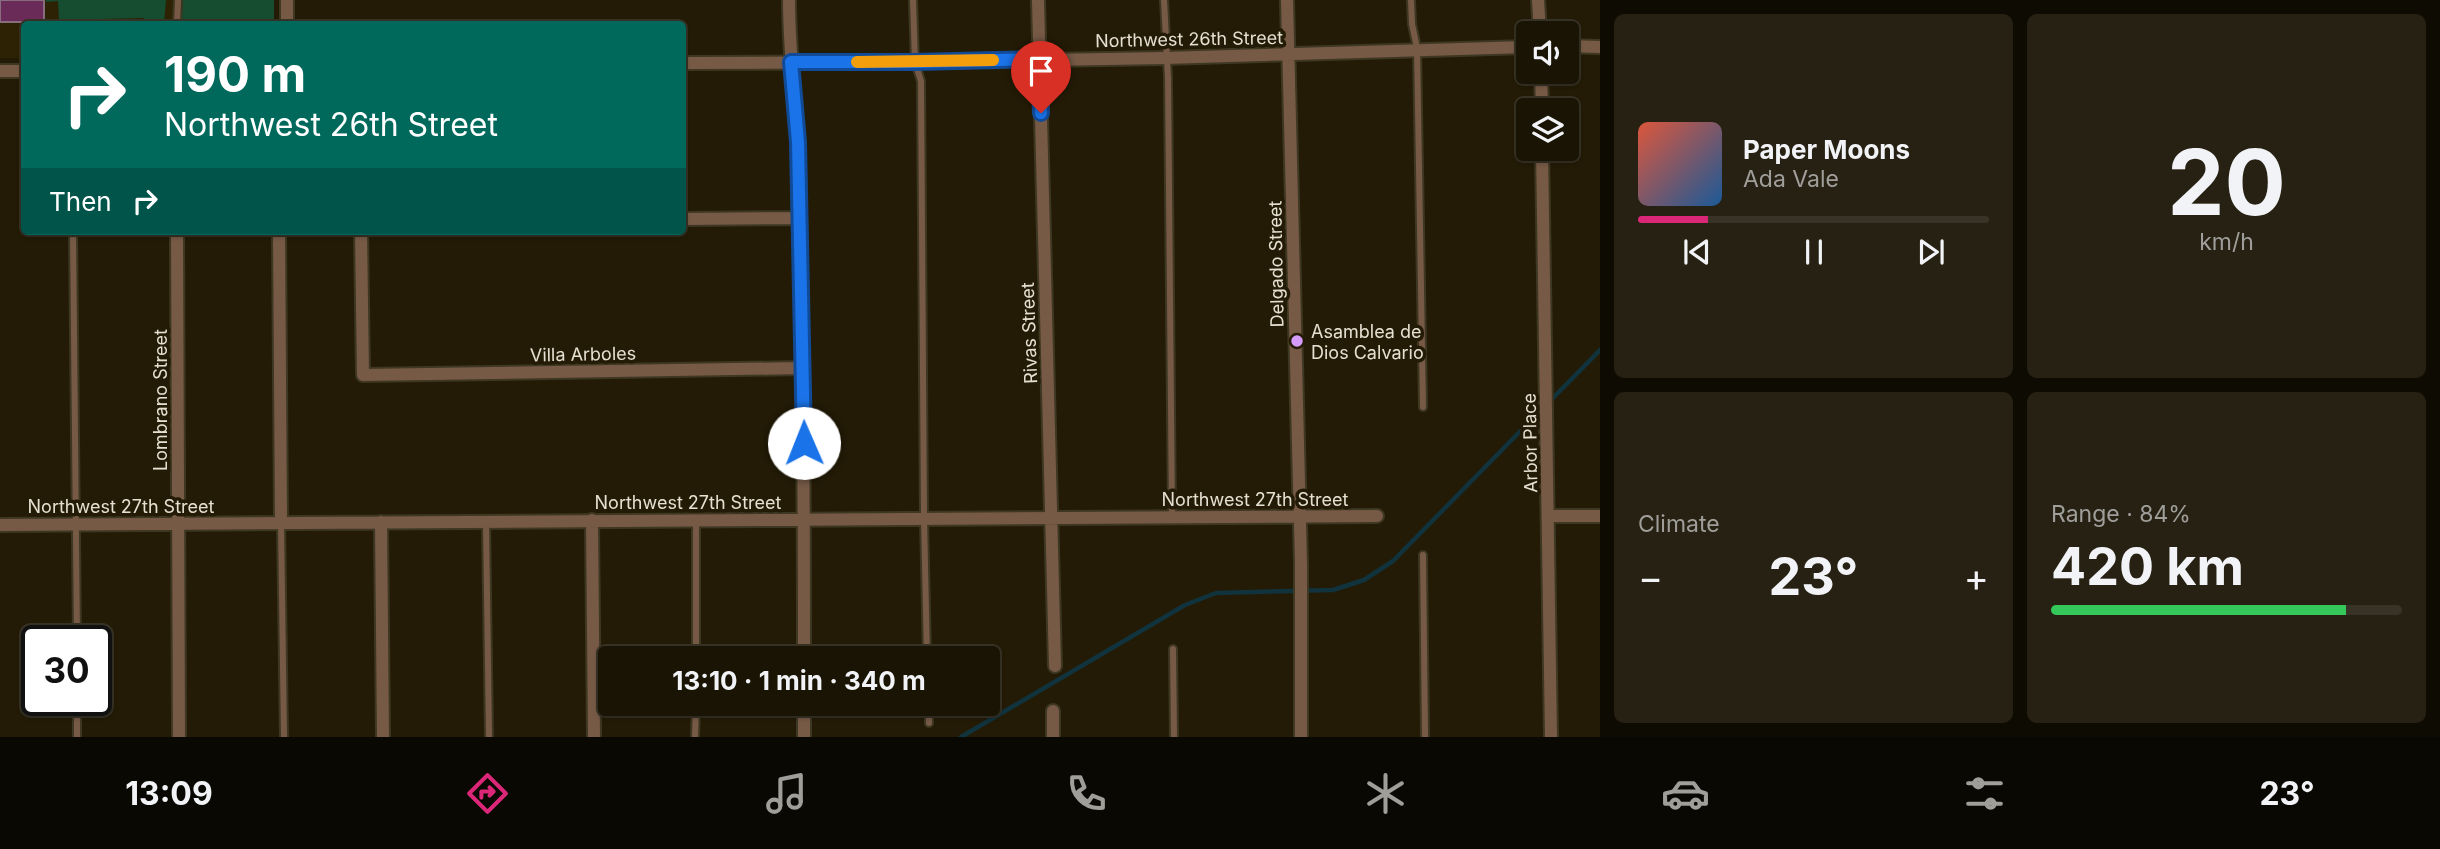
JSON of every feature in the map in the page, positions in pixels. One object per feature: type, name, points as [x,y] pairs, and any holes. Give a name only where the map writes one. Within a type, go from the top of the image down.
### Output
[{"type":"street","points":[[287,0],[287,21]]},
{"type":"street","points":[[789,0],[800,218],[804,646]]},
{"type":"street","name":"Rivas Street","points":[[1038,0],[1055,666]]},
{"type":"street","name":"Delgado Street","points":[[1287,0],[1301,564],[1301,737]]},
{"type":"street","points":[[1538,0],[1539,21]]},
{"type":"street","name":"Northwest 26th Street","points":[[686,63],[1165,58],[1417,48],[1516,47]]},
{"type":"street","points":[[1579,47],[1600,47]]},
{"type":"street","points":[[0,71],[21,71]]},
{"type":"street","name":"Arbor Place","points":[[1542,161],[1551,737]]},
{"type":"street","points":[[686,219],[800,218]]},
{"type":"street","name":"Lombrano Street","points":[[177,235],[179,737]]},
{"type":"street","points":[[279,235],[281,522]]},
{"type":"street","name":"Villa Arboles","points":[[361,235],[363,375],[803,368]]},
{"type":"street","name":"Northwest 27th Street","points":[[0,524],[1377,516]]},
{"type":"street","points":[[1549,516],[1600,516]]},
{"type":"street","points":[[592,520],[594,737]]},
{"type":"street","points":[[381,522],[383,737]]},
{"type":"street","points":[[1053,711],[1053,737]]},
{"type":"street","points":[[804,716],[804,737]]},
{"type":"lane","points":[[177,21],[178,0]]},
{"type":"lane","points":[[913,0],[915,62],[921,81],[924,518],[928,646]]},
{"type":"lane","points":[[1164,0],[1168,78],[1172,517]]},
{"type":"lane","points":[[1411,0],[1417,48],[1423,407]]},
{"type":"lane","points":[[74,235],[77,625]]},
{"type":"lane","points":[[695,646],[696,519]]},
{"type":"lane","points":[[281,522],[284,737]]},
{"type":"lane","points":[[486,522],[489,737]]},
{"type":"lane","points":[[1423,555],[1425,737]]},
{"type":"lane","points":[[1173,649],[1174,737]]},
{"type":"lane","points":[[77,716],[77,737]]},
{"type":"lane","points":[[695,716],[695,737]]},
{"type":"lane","points":[[929,716],[929,723]]},
{"type":"shaded area","points":[[0,0],[183,0],[181,21],[21,21],[21,58],[0,58]]},
{"type":"green space","points":[[46,0],[166,0],[164,21],[144,21],[144,18],[59,20],[58,1]]},
{"type":"green space","points":[[183,0],[274,0],[274,21],[181,21]]},
{"type":"building","points":[[0,0],[44,0],[44,21],[0,22]]},
{"type":"waterway","points":[[1549,402],[1600,350]]},
{"type":"waterway","points":[[961,737],[1185,605],[1216,593],[1333,590],[1364,580],[1393,561],[1543,408]]},
{"type":"slow traffic","points":[[857,62],[993,60]]},
{"type":"place","name":"Asamblea de Dios Calvario","points":[[1297,341]]},
{"type":"route","points":[[804,443],[798,142],[791,62],[1039,59],[1041,113]]}]
